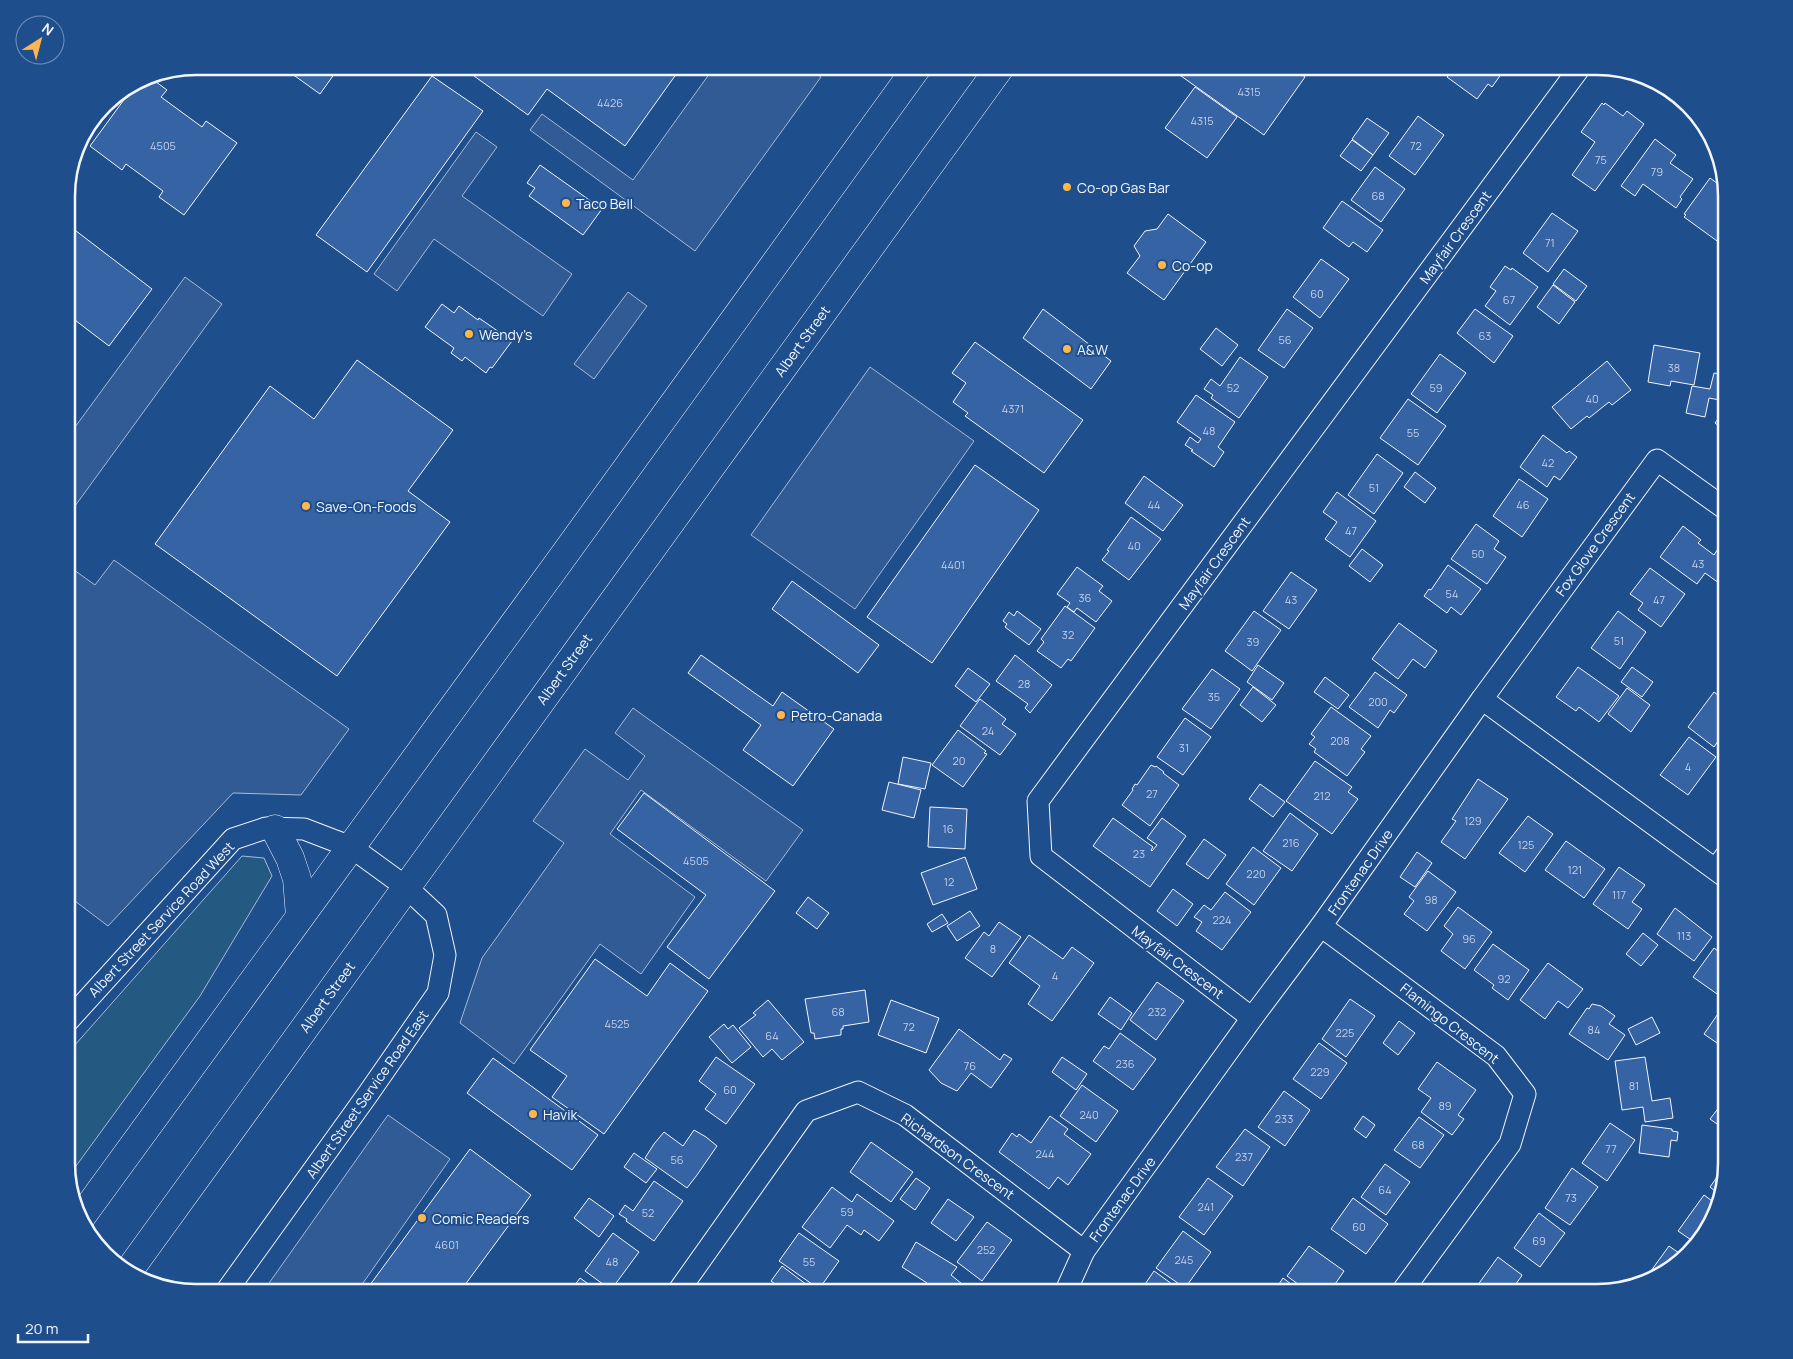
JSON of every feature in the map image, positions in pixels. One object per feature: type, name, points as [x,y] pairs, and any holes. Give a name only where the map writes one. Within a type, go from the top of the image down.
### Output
[{"type":"main road","points":[[86,1212],[911,75]]},
{"type":"main road","name":"Albert Street","points":[[132,1266],[994,75]]},
{"type":"main road","points":[[275,829],[290,858],[297,879],[300,916]]},
{"type":"street","name":"Mayfair Crescent","points":[[1252,1018],[1041,856],[1038,801],[1575,75]]},
{"type":"street","name":"Fox Glove Crescent","points":[[1482,699],[1656,460],[1718,504]]},
{"type":"street","name":"Frontenac Drive","points":[[1069,1284],[1084,1251],[1252,1018],[1321,926],[1482,699]]},
{"type":"street","points":[[1482,699],[1718,864]]},
{"type":"street","name":"Albert Street Service Road West","points":[[75,1012],[233,839],[266,828],[304,829],[351,847]]},
{"type":"street","name":"Albert Street Service Road East","points":[[231,1284],[368,1094],[438,992],[445,955],[436,915],[406,887],[351,847]]},
{"type":"street","name":"Flamingo Crescent","points":[[1321,926],[1496,1056],[1525,1094],[1510,1144],[1408,1284]]},
{"type":"street","name":"Richardson Crescent","points":[[683,1284],[806,1111],[858,1092],[904,1115],[1084,1251]]},
{"type":"shaded area","points":[[709,75],[818,75],[821,77],[695,251],[530,130],[542,114],[633,180]]},
{"type":"shaded area","points":[[476,132],[497,147],[462,196],[572,274],[543,316],[434,239],[397,291],[374,274]]},
{"type":"shaded area","points":[[185,277],[222,304],[75,506],[75,427]]},
{"type":"shaded area","points":[[628,292],[647,306],[594,379],[574,364]]},
{"type":"shaded area","points":[[870,367],[974,441],[855,609],[751,535]]},
{"type":"shaded area","points":[[114,560],[349,729],[301,795],[233,793],[108,926],[75,901],[75,571],[95,585]]},
{"type":"shaded area","points":[[633,708],[803,830],[766,881],[641,790],[610,834],[695,897],[641,974],[600,944],[514,1064],[460,1023],[482,958],[564,843],[533,821],[585,749],[628,780],[645,756],[615,733]]},
{"type":"shaded area","points":[[242,856],[264,858],[272,876],[200,996],[75,1167],[75,1045]]},
{"type":"shaded area","points":[[388,1115],[450,1159],[362,1284],[268,1284]]},
{"type":"building","points":[[294,75],[334,75],[320,94]]},
{"type":"building","points":[[473,75],[676,75],[625,146],[547,89],[528,115]]},
{"type":"building","points":[[1180,75],[1302,75],[1305,77],[1264,135]]},
{"type":"building","points":[[1448,75],[1501,75],[1492,87],[1488,84],[1477,99],[1447,77]]},
{"type":"building","points":[[432,76],[483,111],[367,272],[316,235]]},
{"type":"building","points":[[156,82],[167,90],[161,97],[202,127],[206,121],[237,143],[184,215],[159,197],[163,191],[126,164],[122,170],[90,146],[125,98]]},
{"type":"building","points":[[1195,87],[1237,117],[1207,158],[1165,128]]},
{"type":"building","points":[[1602,103],[1604,105],[1605,103],[1623,116],[1627,111],[1644,124],[1595,191],[1572,175],[1595,142],[1581,132]]},
{"type":"building","points":[[1418,116],[1444,135],[1415,175],[1389,156]]},
{"type":"building","points":[[1367,118],[1389,133],[1373,155],[1352,139]]},
{"type":"building","points":[[1655,139],[1676,155],[1670,163],[1693,179],[1680,197],[1682,199],[1676,208],[1643,184],[1635,196],[1621,186]]},
{"type":"building","points":[[1352,140],[1373,155],[1361,171],[1340,156]]},
{"type":"building","name":"Taco Bell","points":[[540,165],[602,209],[583,235],[529,196],[535,188],[527,183]]},
{"type":"building","points":[[1375,167],[1405,189],[1381,222],[1351,200]]},
{"type":"building","points":[[1710,178],[1717,183],[1718,242],[1684,217],[1686,215],[1684,214]]},
{"type":"building","points":[[1342,201],[1383,230],[1367,252],[1353,242],[1349,247],[1323,228]]},
{"type":"building","points":[[1552,213],[1578,231],[1548,272],[1523,253]]},
{"type":"building","name":"Co-op","points":[[1168,214],[1206,242],[1164,300],[1127,273],[1140,256],[1134,246],[1145,231],[1157,229]]},
{"type":"building","points":[[75,230],[152,289],[109,346],[75,320]]},
{"type":"building","points":[[1321,259],[1349,279],[1320,318],[1293,297]]},
{"type":"building","points":[[1505,266],[1511,270],[1512,268],[1538,287],[1510,325],[1485,306],[1496,291],[1490,287]]},
{"type":"building","points":[[1564,269],[1587,286],[1576,301],[1553,284]]},
{"type":"building","points":[[1553,285],[1575,302],[1559,324],[1537,307]]},
{"type":"building","name":"Wendy's","points":[[442,304],[454,313],[459,306],[512,341],[492,368],[490,367],[486,373],[465,357],[462,361],[451,353],[454,348],[425,327]]},
{"type":"building","name":"A&W","points":[[1043,309],[1111,361],[1091,389],[1023,338]]},
{"type":"building","points":[[1287,309],[1313,328],[1284,368],[1258,350]]},
{"type":"building","points":[[1475,309],[1513,336],[1494,363],[1457,333]]},
{"type":"building","points":[[1216,328],[1238,345],[1222,366],[1200,349]]},
{"type":"building","points":[[975,342],[1083,420],[1044,473],[965,416],[968,413],[953,402],[966,383],[952,373]]},
{"type":"building","points":[[1654,345],[1700,353],[1694,385],[1671,381],[1670,386],[1648,382]]},
{"type":"building","points":[[1440,354],[1466,373],[1437,413],[1411,394]]},
{"type":"building","points":[[1240,357],[1268,377],[1239,418],[1211,398],[1213,395],[1204,389],[1211,379],[1220,386]]},
{"type":"building","name":"Save-On-Foods","points":[[357,360],[453,430],[408,491],[450,522],[337,676],[155,544],[270,386],[314,419]]},
{"type":"building","points":[[1607,361],[1631,390],[1612,405],[1609,402],[1571,429],[1552,407]]},
{"type":"building","points":[[1714,373],[1718,374],[1718,400],[1709,398],[1705,417],[1686,413],[1692,386],[1710,389]]},
{"type":"building","points":[[1196,395],[1235,422],[1218,447],[1224,452],[1214,467],[1185,445],[1190,437],[1198,443],[1201,439],[1177,422]]},
{"type":"building","points":[[1408,399],[1446,426],[1418,465],[1380,438]]},
{"type":"building","points":[[1543,435],[1567,453],[1569,451],[1577,457],[1560,480],[1554,476],[1547,487],[1520,467]]},
{"type":"building","points":[[1377,454],[1403,473],[1374,514],[1348,495]]},
{"type":"building","points":[[975,465],[1039,510],[932,663],[867,617]]},
{"type":"building","points":[[1415,472],[1436,488],[1425,503],[1404,487]]},
{"type":"building","points":[[1144,476],[1183,505],[1163,531],[1125,503]]},
{"type":"building","points":[[1519,479],[1548,499],[1522,537],[1493,516]]},
{"type":"building","points":[[1337,492],[1376,521],[1350,557],[1325,539],[1337,522],[1323,512]]},
{"type":"building","points":[[1131,517],[1161,539],[1129,580],[1102,560]]},
{"type":"building","points":[[1476,524],[1499,541],[1494,549],[1506,557],[1487,584],[1451,559]]},
{"type":"building","points":[[1683,526],[1701,540],[1698,543],[1714,555],[1718,549],[1718,582],[1705,573],[1697,584],[1660,557]]},
{"type":"building","points":[[1362,549],[1383,565],[1370,582],[1349,566]]},
{"type":"building","points":[[1448,565],[1481,589],[1461,615],[1451,607],[1447,613],[1424,596],[1429,589],[1431,590]]},
{"type":"building","points":[[1077,567],[1103,586],[1099,591],[1112,601],[1096,622],[1077,608],[1074,612],[1067,607],[1070,603],[1057,594]]},
{"type":"building","points":[[1650,568],[1685,594],[1661,627],[1638,610],[1643,603],[1630,594]]},
{"type":"building","points":[[1291,572],[1317,590],[1289,629],[1263,611]]},
{"type":"building","points":[[792,581],[879,645],[858,673],[772,609]]},
{"type":"building","points":[[1065,606],[1095,628],[1071,661],[1068,659],[1061,668],[1037,651],[1044,642],[1041,639]]},
{"type":"building","points":[[1017,611],[1041,629],[1029,645],[1005,627],[1007,624],[1003,621],[1009,612],[1014,616]]},
{"type":"building","points":[[1254,611],[1281,630],[1252,671],[1225,651]]},
{"type":"building","points":[[1618,611],[1646,632],[1620,669],[1591,648]]},
{"type":"building","points":[[1399,623],[1437,651],[1425,668],[1413,659],[1398,679],[1372,659]]},
{"type":"building","name":"Petro-Canada","points":[[701,655],[773,706],[782,692],[834,729],[793,786],[743,750],[761,725],[688,673]]},
{"type":"building","points":[[1015,655],[1052,685],[1030,713],[1025,708],[1028,704],[996,681]]},
{"type":"building","points":[[1258,665],[1284,683],[1272,700],[1247,682]]},
{"type":"building","points":[[1578,667],[1619,696],[1599,722],[1579,707],[1576,711],[1556,697]]},
{"type":"building","points":[[1632,667],[1653,682],[1642,697],[1621,682]]},
{"type":"building","points":[[968,668],[990,684],[976,702],[955,686]]},
{"type":"building","points":[[1212,669],[1240,689],[1211,729],[1182,709]]},
{"type":"building","points":[[1375,672],[1407,695],[1394,713],[1390,710],[1378,728],[1349,707]]},
{"type":"building","points":[[1325,677],[1349,695],[1338,709],[1314,692]]},
{"type":"building","points":[[1253,687],[1276,705],[1262,722],[1240,705]]},
{"type":"building","points":[[1627,688],[1650,705],[1631,732],[1608,714]]},
{"type":"building","points":[[1714,692],[1718,695],[1718,741],[1714,747],[1688,727]]},
{"type":"building","points":[[980,699],[1006,719],[1002,724],[1016,734],[1000,755],[960,726]]},
{"type":"building","points":[[1331,707],[1371,736],[1361,749],[1365,752],[1347,776],[1314,752],[1316,749],[1309,744],[1315,737],[1311,734]]},
{"type":"building","points":[[1185,718],[1211,737],[1183,775],[1157,757]]},
{"type":"building","points":[[958,730],[986,751],[984,753],[987,754],[963,787],[932,765]]},
{"type":"building","points":[[1689,737],[1716,757],[1688,795],[1660,775]]},
{"type":"building","points":[[903,757],[931,763],[925,789],[898,784]]},
{"type":"building","points":[[1315,761],[1352,787],[1348,792],[1358,799],[1332,834],[1286,801]]},
{"type":"building","points":[[1151,765],[1156,766],[1179,785],[1150,826],[1122,805],[1135,784],[1137,785]]},
{"type":"building","points":[[1478,779],[1508,799],[1465,859],[1441,842],[1456,821],[1452,819]]},
{"type":"building","points":[[889,782],[921,790],[914,818],[882,810]]},
{"type":"building","points":[[1260,784],[1285,802],[1273,817],[1249,799]]},
{"type":"building","points":[[644,793],[775,891],[709,979],[667,947],[706,895],[617,829]]},
{"type":"building","points":[[930,807],[967,809],[965,849],[928,847]]},
{"type":"building","points":[[1290,813],[1318,834],[1292,871],[1263,851]]},
{"type":"building","points":[[1528,816],[1553,834],[1525,872],[1499,853]]},
{"type":"building","points":[[1113,818],[1153,847],[1152,851],[1157,845],[1147,838],[1162,818],[1186,836],[1150,887],[1093,846]]},
{"type":"building","points":[[1204,839],[1226,855],[1208,879],[1186,864]]},
{"type":"building","points":[[1566,841],[1605,869],[1584,898],[1545,870]]},
{"type":"building","points":[[1253,847],[1281,868],[1254,905],[1226,884]]},
{"type":"building","points":[[1417,852],[1432,863],[1415,887],[1400,877]]},
{"type":"building","points":[[965,857],[977,889],[933,905],[921,873]]},
{"type":"building","points":[[1619,867],[1645,885],[1632,902],[1642,909],[1628,929],[1593,904]]},
{"type":"building","points":[[1428,871],[1456,892],[1427,931],[1404,914],[1414,901],[1409,897]]},
{"type":"building","points":[[1173,889],[1193,904],[1177,926],[1157,911]]},
{"type":"building","points":[[1225,892],[1251,912],[1222,950],[1196,931],[1202,922],[1194,917],[1204,905],[1211,910]]},
{"type":"building","points":[[808,897],[829,913],[817,929],[796,913]]},
{"type":"building","points":[[1458,907],[1492,932],[1465,969],[1441,951],[1453,934],[1444,926]]},
{"type":"building","points":[[1675,908],[1712,937],[1694,961],[1657,934]]},
{"type":"building","points":[[970,911],[980,926],[957,941],[947,926]]},
{"type":"building","points":[[942,914],[948,923],[932,932],[927,924]]},
{"type":"building","points":[[999,922],[1021,937],[992,977],[965,958],[984,932],[989,936]]},
{"type":"building","points":[[1643,933],[1658,945],[1641,966],[1626,954]]},
{"type":"building","points":[[1029,935],[1063,959],[1072,947],[1094,963],[1052,1021],[1028,1004],[1040,986],[1009,963]]},
{"type":"building","points":[[1493,944],[1529,970],[1508,1000],[1492,988],[1494,985],[1474,970]]},
{"type":"building","points":[[1714,948],[1718,951],[1718,995],[1693,977]]},
{"type":"building","points":[[595,959],[647,996],[670,963],[708,991],[604,1134],[552,1097],[567,1076],[530,1050]]},
{"type":"building","points":[[1548,963],[1583,989],[1568,1008],[1558,1001],[1545,1019],[1520,1000]]},
{"type":"building","points":[[1157,982],[1184,1001],[1156,1040],[1130,1020]]},
{"type":"building","points":[[865,990],[869,1022],[843,1026],[841,1035],[815,1039],[814,1033],[811,1033],[805,999]]},
{"type":"building","points":[[1110,997],[1132,1013],[1121,1030],[1098,1014]]},
{"type":"building","points":[[1350,999],[1375,1016],[1346,1057],[1322,1039]]},
{"type":"building","points":[[768,1000],[804,1042],[782,1060],[772,1049],[763,1057],[739,1028],[756,1015],[753,1013]]},
{"type":"building","points":[[891,1000],[939,1018],[926,1053],[878,1035]]},
{"type":"building","points":[[1592,1004],[1601,1006],[1615,1016],[1609,1024],[1625,1035],[1608,1060],[1569,1034],[1587,1008],[1589,1009]]},
{"type":"building","points":[[1718,1014],[1718,1042],[1717,1043],[1704,1034]]},
{"type":"building","points":[[1652,1017],[1660,1033],[1636,1045],[1628,1029]]},
{"type":"building","points":[[1399,1021],[1415,1033],[1398,1055],[1383,1043]]},
{"type":"building","points":[[724,1024],[728,1029],[733,1025],[751,1047],[732,1063],[709,1037]]},
{"type":"building","points":[[959,1029],[1000,1060],[1004,1054],[1012,1059],[991,1088],[971,1073],[957,1091],[941,1083],[929,1070]]},
{"type":"building","points":[[1120,1033],[1156,1059],[1133,1090],[1093,1061],[1104,1046],[1109,1049]]},
{"type":"building","points":[[1319,1043],[1347,1063],[1321,1099],[1293,1079]]},
{"type":"building","points":[[716,1057],[755,1084],[726,1124],[705,1109],[716,1094],[699,1081]]},
{"type":"building","points":[[1062,1057],[1087,1074],[1076,1090],[1052,1072]]},
{"type":"building","points":[[1645,1057],[1652,1101],[1670,1098],[1673,1118],[1645,1122],[1643,1107],[1622,1110],[1615,1061]]},
{"type":"building","name":"Havik","points":[[493,1058],[598,1135],[572,1170],[467,1093]]},
{"type":"building","points":[[1437,1062],[1476,1090],[1458,1115],[1464,1119],[1452,1135],[1421,1112],[1431,1098],[1418,1089]]},
{"type":"building","points":[[1082,1085],[1118,1111],[1096,1142],[1060,1116]]},
{"type":"building","points":[[1284,1091],[1310,1110],[1285,1146],[1258,1127]]},
{"type":"building","points":[[1718,1109],[1718,1125],[1710,1119]]},
{"type":"building","points":[[1050,1116],[1068,1129],[1064,1134],[1091,1154],[1068,1185],[1058,1177],[1049,1189],[999,1152],[1012,1133],[1017,1137],[1019,1134],[1031,1143]]},
{"type":"building","points":[[1363,1116],[1375,1125],[1366,1138],[1354,1129]]},
{"type":"building","points":[[1419,1117],[1444,1135],[1420,1168],[1394,1150]]},
{"type":"building","points":[[1610,1123],[1635,1140],[1607,1181],[1582,1163]]},
{"type":"building","points":[[1642,1125],[1672,1129],[1672,1131],[1678,1132],[1677,1141],[1671,1140],[1669,1157],[1639,1153]]},
{"type":"building","points":[[1245,1129],[1270,1147],[1243,1186],[1216,1167]]},
{"type":"building","points":[[694,1130],[717,1146],[687,1188],[645,1158],[664,1132],[683,1146]]},
{"type":"building","points":[[871,1142],[913,1172],[891,1202],[850,1172]]},
{"type":"building","points":[[470,1149],[531,1195],[466,1284],[371,1284]]},
{"type":"building","points":[[634,1153],[657,1169],[646,1183],[624,1167]]},
{"type":"building","points":[[1385,1164],[1410,1182],[1386,1215],[1361,1197]]},
{"type":"building","points":[[1572,1168],[1598,1187],[1570,1225],[1545,1208]]},
{"type":"building","points":[[1717,1177],[1715,1191],[1710,1187]]},
{"type":"building","points":[[916,1178],[930,1188],[915,1210],[900,1199]]},
{"type":"building","points":[[1208,1178],[1233,1196],[1204,1235],[1179,1217]]},
{"type":"building","points":[[654,1181],[683,1201],[654,1241],[619,1214],[625,1205],[633,1211]]},
{"type":"building","points":[[832,1187],[852,1202],[857,1194],[894,1221],[879,1241],[864,1230],[861,1235],[847,1225],[830,1248],[802,1227]]},
{"type":"building","points":[[1704,1195],[1712,1201],[1706,1217],[1691,1240],[1678,1231]]},
{"type":"building","points":[[589,1198],[614,1216],[599,1237],[574,1218]]},
{"type":"building","points":[[1353,1198],[1388,1224],[1366,1254],[1331,1229]]},
{"type":"building","points":[[948,1199],[974,1217],[956,1241],[931,1223]]},
{"type":"building","points":[[1539,1213],[1565,1233],[1540,1267],[1514,1248]]},
{"type":"building","points":[[987,1222],[1012,1240],[982,1281],[957,1262]]},
{"type":"building","points":[[1183,1231],[1211,1252],[1188,1284],[1179,1284],[1156,1268]]},
{"type":"building","points":[[613,1233],[639,1252],[615,1284],[603,1284],[585,1271]]},
{"type":"building","points":[[799,1233],[839,1261],[823,1284],[812,1284],[779,1261]]},
{"type":"building","points":[[916,1242],[957,1267],[951,1275],[962,1284],[926,1284],[902,1267]]},
{"type":"building","points":[[1309,1246],[1344,1271],[1335,1284],[1298,1284],[1287,1276]]},
{"type":"building","points":[[1669,1246],[1678,1253],[1664,1264],[1650,1272]]},
{"type":"building","points":[[1498,1257],[1522,1275],[1516,1284],[1478,1284]]},
{"type":"building","points":[[782,1266],[806,1284],[775,1284],[771,1281]]},
{"type":"building","points":[[1154,1271],[1172,1284],[1145,1284]]},
{"type":"building","points":[[580,1278],[588,1284],[576,1284]]},
{"type":"building","points":[[1283,1278],[1291,1284],[1279,1284]]},
{"type":"place","name":"Co-op Gas Bar","points":[[1067,187]]},
{"type":"place","name":"Taco Bell","points":[[566,203]]},
{"type":"place","name":"Co-op","points":[[1162,265]]},
{"type":"place","name":"Wendy's","points":[[469,334]]},
{"type":"place","name":"A&W","points":[[1067,349]]},
{"type":"place","name":"Save-On-Foods","points":[[306,506]]},
{"type":"place","name":"Petro-Canada","points":[[781,715]]},
{"type":"place","name":"Havik","points":[[533,1114]]},
{"type":"place","name":"Comic Readers","points":[[422,1218]]}]
